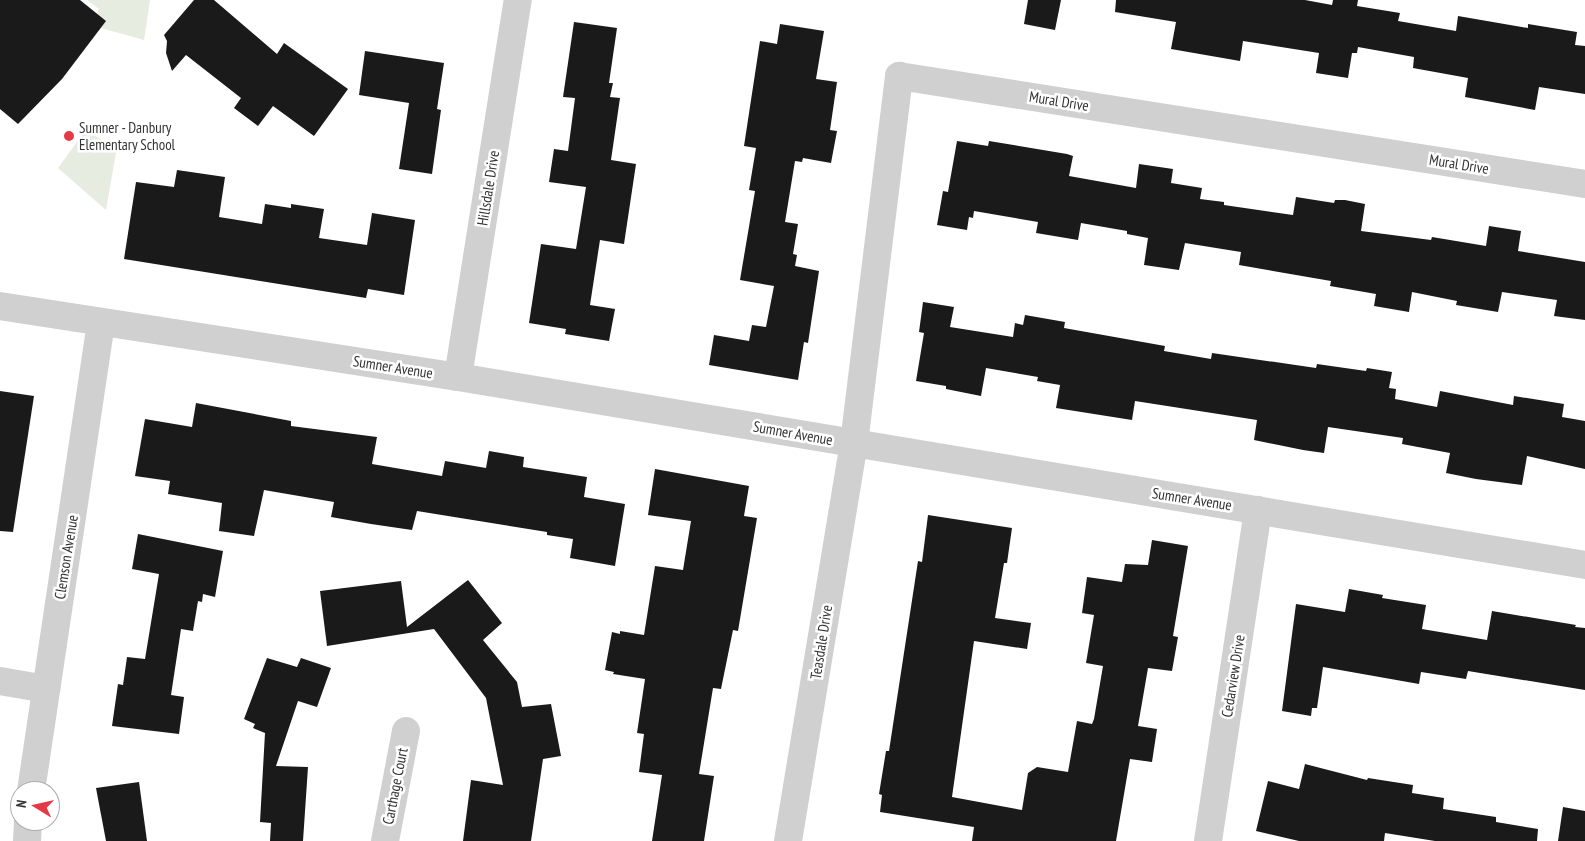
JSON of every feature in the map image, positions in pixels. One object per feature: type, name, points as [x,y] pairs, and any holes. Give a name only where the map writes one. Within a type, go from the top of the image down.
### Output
[{"type":"street","name":"Hillsdale Drive","points":[[458,376],[518,0]]},
{"type":"street","name":"Mural Drive","points":[[854,443],[899,76],[1585,184]]},
{"type":"street","name":"Sumner Avenue","points":[[0,306],[458,376],[1585,566]]},
{"type":"street","name":"Clemson Avenue","points":[[33,781],[101,322]]},
{"type":"street","name":"Teasdale Drive","points":[[788,841],[854,443]]},
{"type":"street","name":"Cedarview Drive","points":[[1208,841],[1258,510]]},
{"type":"street","points":[[0,681],[46,689]]},
{"type":"street","name":"Carthage Court","points":[[385,841],[406,731]]},
{"type":"shaded area","points":[[87,0],[150,0],[144,40],[101,28],[97,14],[99,9]]},
{"type":"shaded area","points":[[85,131],[117,147],[106,210],[58,168]]},
{"type":"building","points":[[0,0],[80,0],[106,21],[62,79],[18,124],[0,109]]},
{"type":"building","points":[[194,0],[214,0],[277,54],[284,43],[348,89],[314,136],[273,106],[258,126],[234,108],[241,98],[186,55],[172,71],[166,53],[167,41],[164,35]]},
{"type":"building","points":[[1028,0],[1061,0],[1055,30],[1024,24]]},
{"type":"building","points":[[1116,0],[1305,0],[1332,5],[1333,0],[1358,0],[1357,6],[1400,13],[1398,21],[1456,31],[1458,16],[1528,28],[1528,24],[1577,32],[1575,45],[1585,46],[1585,94],[1539,87],[1535,110],[1465,97],[1468,78],[1413,68],[1414,57],[1358,47],[1357,53],[1352,53],[1348,78],[1316,73],[1319,53],[1243,41],[1240,61],[1171,49],[1176,22],[1115,12]]},
{"type":"building","points":[[574,22],[617,28],[609,83],[613,83],[610,97],[620,98],[611,160],[636,164],[624,244],[600,240],[590,305],[615,309],[609,341],[565,334],[566,329],[529,323],[541,244],[576,249],[586,187],[549,182],[554,149],[568,151],[575,98],[563,97]]},
{"type":"building","points":[[780,24],[824,31],[816,79],[837,82],[830,130],[837,131],[831,163],[803,158],[802,162],[795,161],[785,222],[798,224],[793,254],[797,255],[795,266],[819,271],[808,343],[804,342],[798,380],[709,365],[714,335],[749,341],[752,325],[766,327],[774,286],[740,280],[755,191],[749,190],[756,148],[744,146],[760,41],[777,44]]},
{"type":"building","points":[[365,51],[444,63],[437,109],[441,110],[432,174],[399,169],[409,103],[359,95]]},
{"type":"building","points":[[957,141],[988,146],[989,141],[1067,154],[1073,156],[1069,176],[1136,188],[1139,164],[1173,169],[1171,183],[1202,188],[1200,199],[1224,202],[1224,205],[1293,215],[1296,197],[1334,203],[1335,200],[1345,200],[1365,204],[1361,231],[1431,240],[1432,237],[1486,246],[1489,226],[1521,231],[1518,251],[1585,262],[1585,320],[1554,316],[1557,300],[1502,292],[1498,312],[1456,305],[1457,301],[1412,292],[1409,312],[1374,306],[1376,294],[1330,286],[1331,281],[1239,265],[1241,252],[1185,243],[1179,270],[1144,265],[1148,238],[1127,234],[1127,231],[1081,223],[1078,240],[1036,233],[1038,222],[974,211],[973,218],[969,217],[967,230],[937,225],[943,191],[948,192]]},
{"type":"building","points":[[177,170],[225,177],[219,217],[262,224],[265,204],[291,208],[291,204],[324,209],[319,238],[367,245],[372,213],[415,220],[404,295],[368,289],[366,298],[124,259],[136,182],[174,187]]},
{"type":"building","points":[[923,302],[954,307],[950,327],[1013,337],[1015,323],[1023,325],[1025,315],[1065,322],[1064,328],[1165,346],[1164,351],[1211,359],[1212,353],[1316,368],[1317,364],[1366,371],[1367,368],[1392,372],[1389,388],[1396,389],[1395,399],[1437,407],[1440,391],[1513,405],[1514,396],[1564,404],[1562,417],[1585,421],[1585,469],[1527,456],[1522,485],[1476,479],[1446,473],[1450,453],[1402,444],[1403,438],[1328,427],[1324,453],[1303,450],[1254,440],[1257,420],[1135,401],[1132,420],[1056,408],[1060,385],[1037,381],[1038,377],[986,368],[981,396],[946,389],[946,386],[916,381],[924,333],[919,332]]},
{"type":"building","points":[[0,391],[34,396],[13,532],[0,531]]},
{"type":"building","points":[[196,403],[291,421],[291,426],[377,437],[372,464],[442,476],[445,461],[486,468],[489,451],[524,457],[523,467],[587,477],[584,497],[625,504],[615,566],[570,558],[573,539],[547,535],[547,532],[417,511],[412,530],[371,524],[331,517],[334,502],[264,490],[254,536],[219,531],[222,503],[168,494],[170,481],[135,476],[145,419],[192,427]]},
{"type":"building","points":[[655,469],[749,486],[744,516],[757,518],[738,631],[733,630],[721,689],[713,688],[699,774],[714,776],[704,841],[652,841],[662,775],[639,772],[644,734],[637,733],[645,679],[613,674],[614,672],[605,670],[612,632],[620,634],[620,631],[644,635],[655,566],[683,570],[691,521],[648,515]]},
{"type":"building","points":[[928,515],[1012,528],[1007,563],[1004,563],[995,618],[1031,623],[1027,649],[974,641],[952,797],[1022,810],[1028,773],[1037,767],[1068,772],[1077,721],[1092,724],[1094,719],[1103,666],[1086,663],[1094,615],[1082,613],[1087,577],[1122,582],[1125,564],[1148,565],[1152,540],[1188,546],[1173,636],[1178,637],[1172,671],[1148,668],[1138,726],[1157,729],[1152,762],[1130,759],[1116,841],[972,841],[974,827],[880,812],[882,795],[879,794],[886,751],[889,751],[918,561],[922,562]]},
{"type":"building","points":[[138,534],[223,551],[215,597],[203,594],[202,602],[198,601],[193,631],[181,629],[171,695],[184,697],[179,734],[112,726],[118,684],[123,685],[127,657],[145,659],[159,574],[132,569]]},
{"type":"building","points":[[468,580],[502,623],[483,640],[517,682],[522,707],[551,704],[561,756],[543,759],[531,841],[463,841],[471,780],[503,785],[486,698],[434,629],[327,646],[320,591],[401,581],[407,627]]},
{"type":"building","points":[[1349,589],[1383,595],[1382,598],[1426,605],[1422,629],[1487,640],[1492,611],[1585,628],[1585,690],[1468,671],[1466,679],[1421,672],[1419,684],[1323,667],[1317,708],[1312,708],[1311,716],[1282,711],[1296,604],[1345,612]]},
{"type":"building","points":[[267,658],[297,667],[301,658],[331,668],[317,707],[298,701],[276,766],[308,767],[303,841],[270,841],[271,823],[260,822],[265,733],[253,728],[255,724],[244,719]]},
{"type":"building","points":[[1305,764],[1367,780],[1368,778],[1413,785],[1412,793],[1444,798],[1443,809],[1496,817],[1496,822],[1538,829],[1537,841],[1435,841],[1385,833],[1384,841],[1299,841],[1256,831],[1268,781],[1299,789]]},
{"type":"building","points":[[139,782],[147,841],[106,841],[96,788]]},
{"type":"building","points":[[1563,807],[1585,811],[1585,841],[1558,841]]},
{"type":"place","name":"Sumner - Danbury Elementary School","points":[[69,136]]}]
